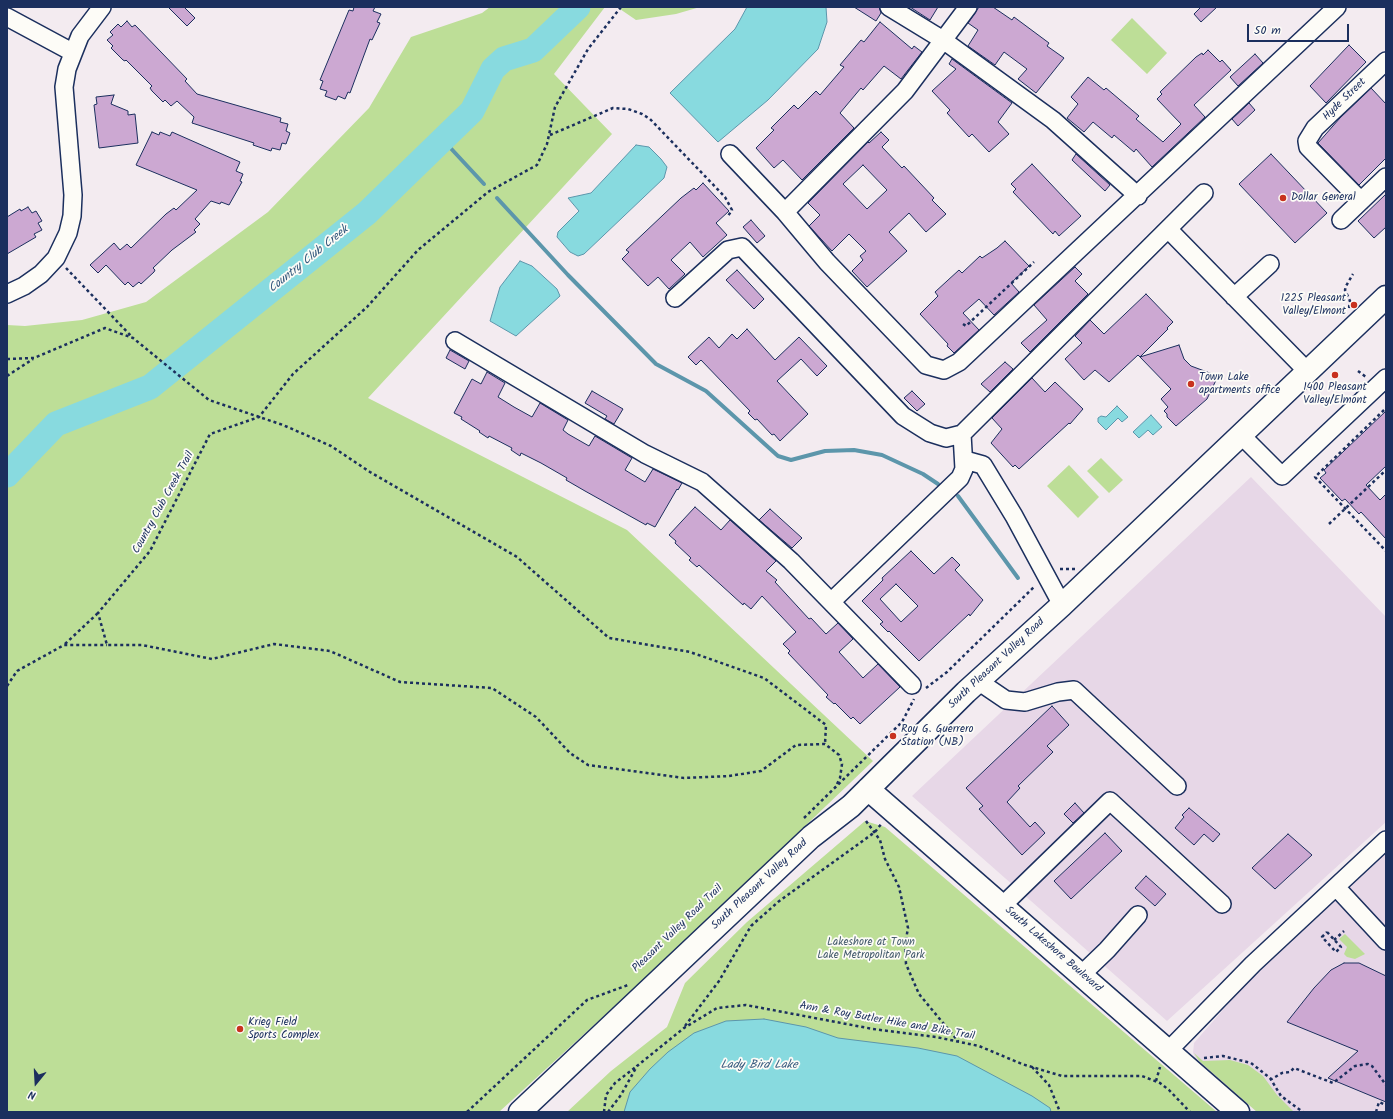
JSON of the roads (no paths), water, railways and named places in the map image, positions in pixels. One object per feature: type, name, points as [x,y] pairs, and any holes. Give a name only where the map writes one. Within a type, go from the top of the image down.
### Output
[{"type":"main road","name":"South Pleasant Valley Road","points":[[520,1112],[811,838],[851,806],[978,681],[1062,605],[1240,434],[1308,372],[1386,297]]},
{"type":"main road","name":"South Lakeshore Boulevard","points":[[868,789],[1081,975],[1166,1056],[1238,1112]]},
{"type":"street","points":[[7,294],[41,274],[56,258],[66,239],[72,216],[73,196],[64,88],[72,52],[80,36],[102,7]]},
{"type":"street","points":[[889,7],[943,40],[1053,120],[1138,196]]},
{"type":"street","points":[[785,212],[905,91],[968,7]]},
{"type":"street","points":[[730,154],[785,212],[827,262],[926,365],[944,370],[959,362],[1138,196],[1335,8]]},
{"type":"street","points":[[7,17],[72,52]]},
{"type":"street","name":"Hyde Street","points":[[1361,201],[1308,147],[1307,140],[1315,128],[1386,60]]},
{"type":"street","points":[[1341,220],[1386,177]]},
{"type":"street","points":[[675,298],[728,250],[742,247],[903,416],[930,433],[946,438],[962,434],[1204,193]]},
{"type":"street","points":[[1168,229],[1308,372]]},
{"type":"street","points":[[1234,297],[1270,264]]},
{"type":"street","points":[[455,341],[645,454],[702,482],[791,561],[917,691]]},
{"type":"street","points":[[1240,434],[1282,476],[1386,378]]},
{"type":"street","points":[[830,602],[960,478],[964,470],[965,460],[962,434]]},
{"type":"street","points":[[965,460],[983,465],[1014,516],[1062,605]]},
{"type":"street","points":[[978,681],[1006,700],[1025,702],[1058,692],[1074,690],[1178,786]]},
{"type":"street","points":[[1002,906],[1110,801],[1222,904]]},
{"type":"street","points":[[1166,1056],[1247,970],[1386,840]]},
{"type":"street","points":[[1336,887],[1386,941]]},
{"type":"street","points":[[1081,975],[1107,950],[1138,915]]},
{"type":"water","points":[[747,7],[826,7],[827,22],[818,49],[768,100],[718,142],[670,93],[735,29]]},
{"type":"water","points":[[636,145],[649,147],[661,159],[667,167],[664,178],[584,254],[578,256],[570,252],[557,237],[558,232],[579,211],[568,198],[591,193]]},
{"type":"water","points":[[520,261],[532,266],[557,289],[560,296],[516,336],[490,321],[500,287]]},
{"type":"water","points":[[1117,406],[1128,417],[1122,422],[1118,418],[1106,430],[1098,422],[1098,418],[1101,416],[1106,417]]},
{"type":"water","points":[[1151,415],[1162,427],[1153,435],[1148,430],[1139,438],[1133,432]]},
{"type":"water","name":"Lady Bird Lake","points":[[764,1019],[806,1027],[838,1038],[918,1048],[957,1056],[1032,1096],[1050,1108],[1051,1112],[624,1112],[630,1092],[650,1069],[668,1052],[694,1033],[726,1021]]},
{"type":"waterway","name":"Country Club Creek","points":[[7,475],[56,424],[150,387],[367,213],[472,111],[493,69],[504,59],[533,50],[578,7]]},
{"type":"waterway","points":[[444,141],[484,184]]},
{"type":"waterway","points":[[497,198],[568,275],[656,364],[706,391],[778,456],[791,460],[825,451],[854,450],[882,455],[923,474],[938,484]]},
{"type":"waterway","points":[[958,496],[1018,578]]},
{"type":"place","name":"Dollar General","points":[[1283,198]]},
{"type":"place","name":"1225 Pleasant Valley/Elmont","points":[[1354,305]]},
{"type":"place","name":"1400 Pleasant Valley/Elmont","points":[[1335,375]]},
{"type":"place","name":"Town Lake apartments office","points":[[1191,384]]},
{"type":"place","name":"Roy G. Guerrero Station (NB)","points":[[893,736]]},
{"type":"place","name":"Krieg Field Sports Complex","points":[[240,1029]]},
{"type":"park label","name":"Lakeshore at Town Lake Metropolitan Park","points":[[871,949]]}]
